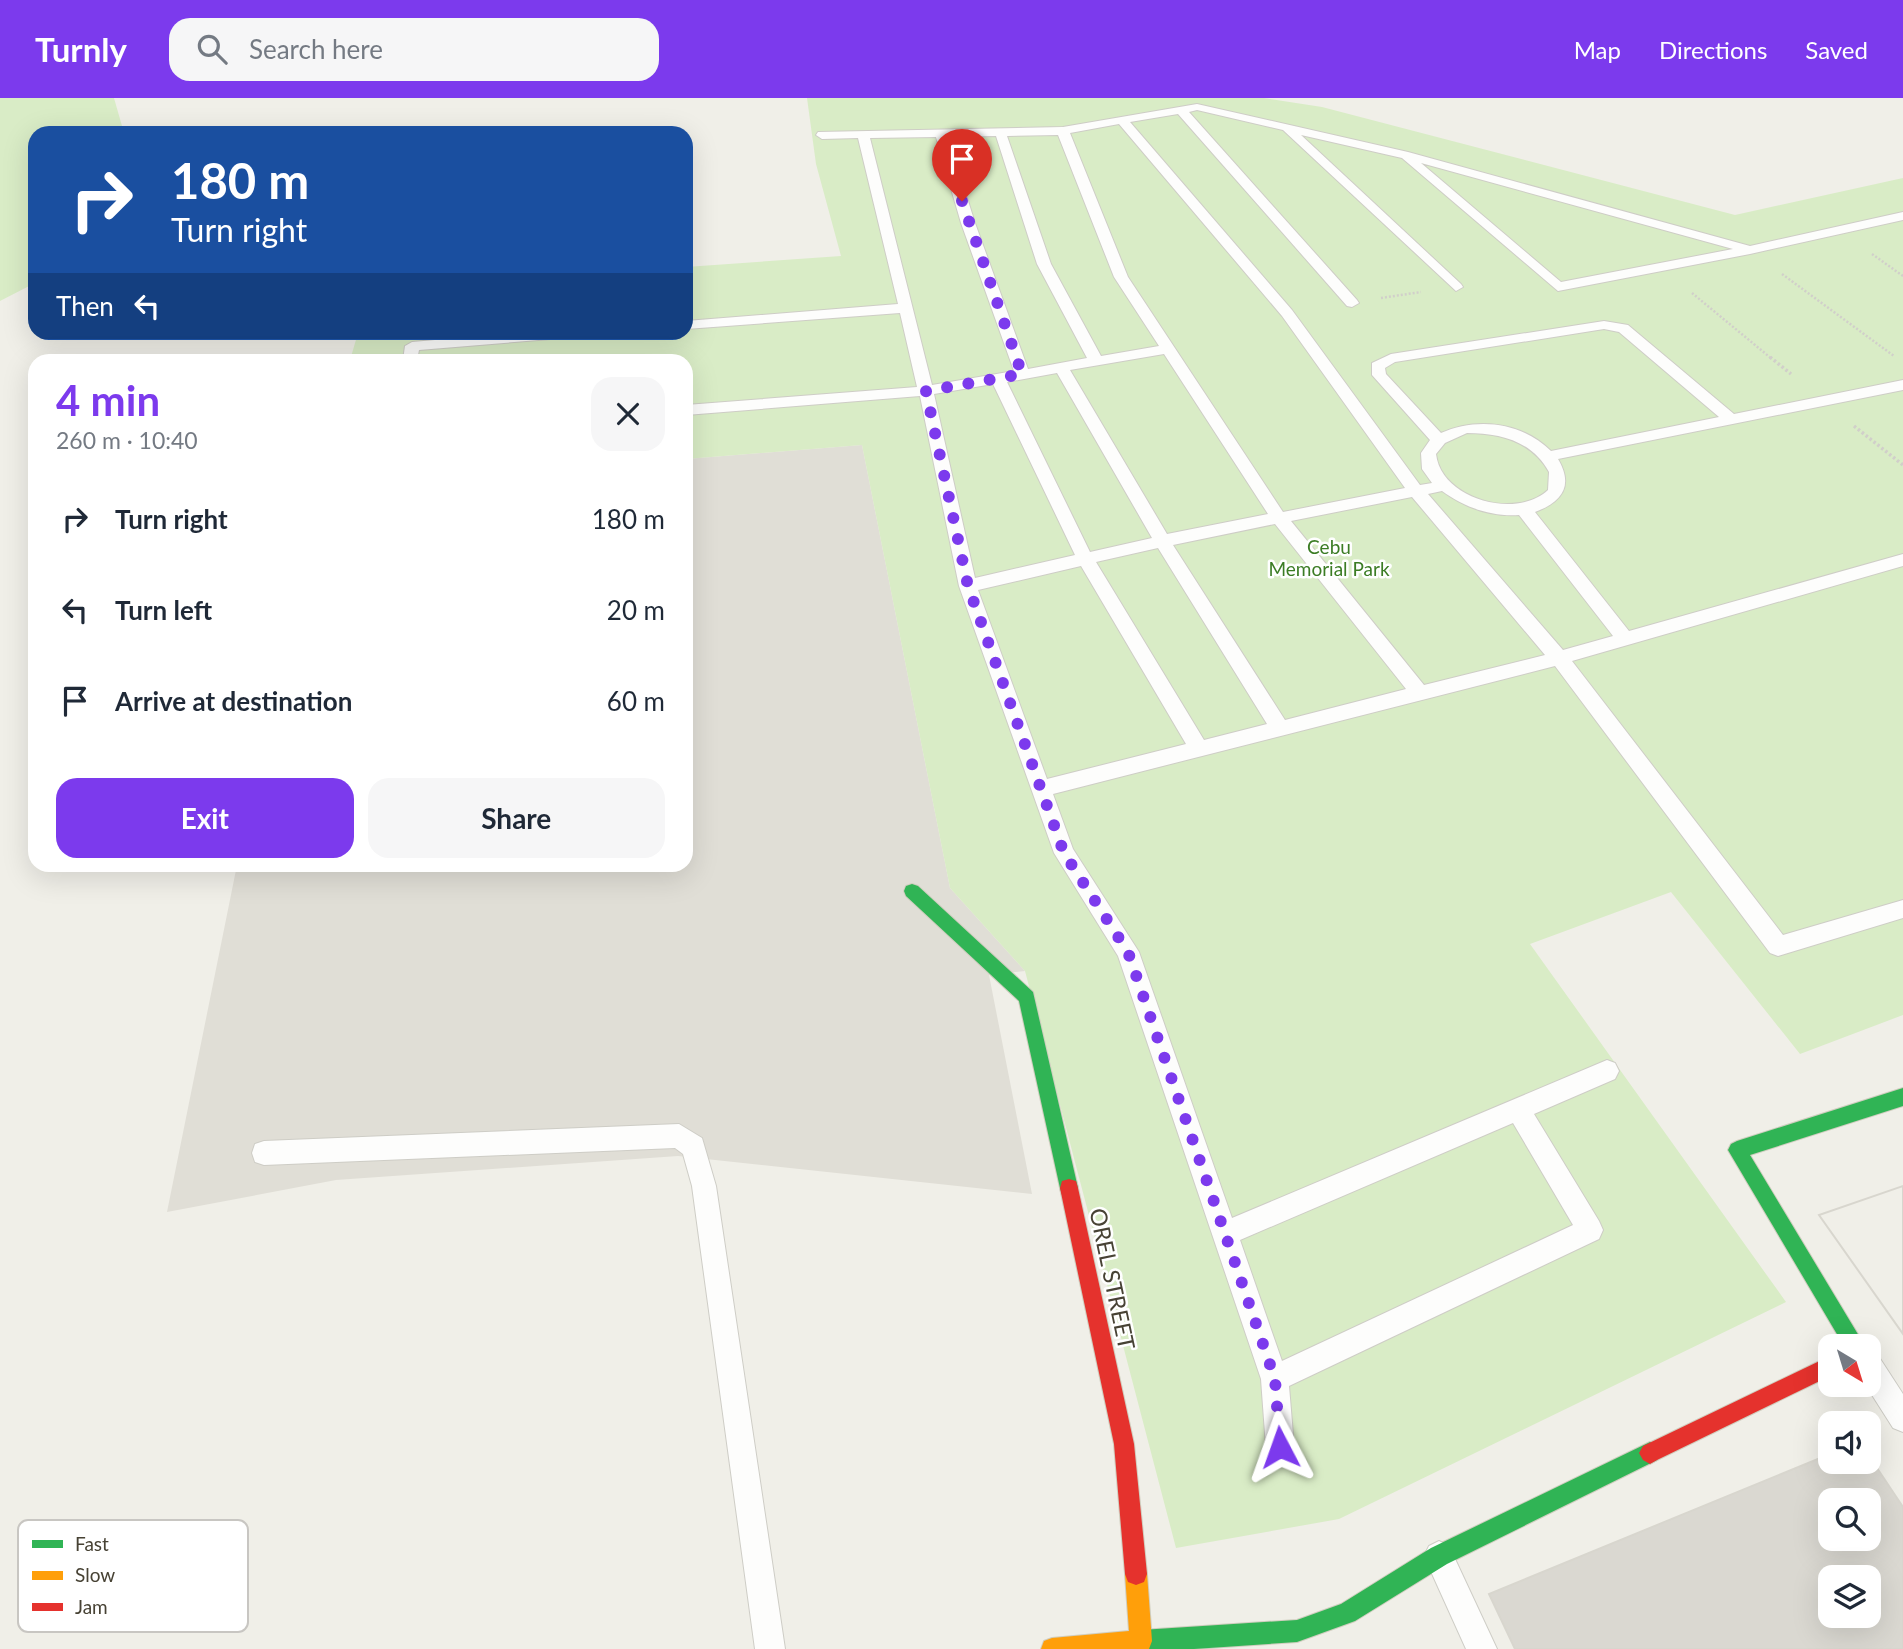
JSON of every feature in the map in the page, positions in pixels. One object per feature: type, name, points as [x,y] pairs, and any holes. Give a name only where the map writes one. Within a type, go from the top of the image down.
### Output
[{"type":"street","name":"OREL STREET","points":[[912,891],[1027,997],[1124,1444],[1133,1522],[1141,1641]]},
{"type":"street","points":[[1848,1334],[1737,1150],[1903,1097]]},
{"type":"street","points":[[1052,1649],[1297,1631],[1347,1613],[1439,1556],[1818,1372]]},
{"type":"lane","points":[[822,135],[1063,131],[1197,107],[1404,155],[1750,250]]},
{"type":"lane","points":[[1180,108],[1352,303]]},
{"type":"lane","points":[[1122,120],[1287,313],[1415,490],[1559,658],[1778,946],[1903,909]]},
{"type":"lane","points":[[1286,126],[1456,287]]},
{"type":"lane","points":[[1063,131],[1121,277],[1279,518],[1420,693]]},
{"type":"lane","points":[[863,134],[926,391],[968,586],[1064,853],[1128,952],[1275,1379],[1280,1447]]},
{"type":"lane","points":[[941,134],[968,223],[1022,374]]},
{"type":"lane","points":[[1001,134],[1044,264],[1096,361]]},
{"type":"lane","points":[[1404,155],[1558,287],[1750,250],[1903,216]]},
{"type":"lane","points":[[693,324],[905,308]]},
{"type":"lane","points":[[1438,439],[1379,375],[1377,366],[1391,358],[1604,325],[1623,328],[1733,421]]},
{"type":"lane","points":[[411,354],[412,346],[487,340]]},
{"type":"lane","points":[[693,409],[926,391],[1167,348]]},
{"type":"lane","points":[[1061,367],[1162,541],[1280,728]]},
{"type":"lane","points":[[998,379],[1084,559],[1199,749]]},
{"type":"lane","points":[[1549,456],[1825,403],[1903,385]]},
{"type":"lane","points":[[1465,428],[1493,429],[1520,437],[1549,456],[1560,479],[1558,490],[1539,506],[1524,510],[1488,509],[1454,495],[1442,486],[1432,473],[1428,460],[1430,449],[1438,439],[1465,428]]},
{"type":"lane","points":[[968,586],[1162,541],[1442,486]]},
{"type":"lane","points":[[1524,510],[1625,639]]},
{"type":"lane","points":[[1040,789],[1559,658],[1903,561]]},
{"type":"lane","points":[[1226,1233],[1607,1071]]},
{"type":"lane","points":[[1275,1379],[1590,1230],[1518,1109]]},
{"type":"lane","points":[[264,1153],[679,1136],[693,1147],[704,1186],[770,1649]]},
{"type":"lane","points":[[1881,1385],[1903,1418]]},
{"type":"lane","points":[[1439,1556],[1482,1649]]},
{"type":"path","points":[[1750,250],[1903,363]]},
{"type":"path","points":[[1662,267],[1903,465]]},
{"type":"shaded area","points":[[862,445],[950,888],[1025,971],[989,975],[1032,1194],[678,1156],[336,1180],[167,1212],[236,872],[693,872],[693,458]]},
{"type":"green space","points":[[0,98],[114,98],[122,126],[28,126],[28,287],[0,301]]},
{"type":"green space","name":"Cebu Memorial Park","points":[[807,98],[1264,98],[1322,107],[1735,215],[1903,178],[1903,1015],[1800,1054],[1671,892],[1530,944],[1786,1302],[1339,1519],[1176,1548],[1025,971],[950,888],[862,445],[693,458],[693,354],[352,354],[356,340],[693,340],[693,267],[841,256],[816,164]]},
{"type":"building","points":[[1903,1186],[1903,1334],[1819,1215]]},
{"type":"building","points":[[1903,1186],[1903,1334],[1819,1215]]},
{"type":"building","points":[[1818,1459],[1818,1474],[1881,1474],[1903,1507],[1903,1649],[1515,1649],[1489,1594]]},
{"type":"traffic: fast","points":[[912,891],[1027,997],[1069,1188]]},
{"type":"traffic: fast","points":[[1848,1334],[1737,1150],[1903,1097]]},
{"type":"traffic: fast","points":[[1141,1641],[1297,1631],[1347,1613],[1439,1556],[1650,1453]]},
{"type":"traffic: slow","points":[[1052,1649],[1141,1641],[1136,1574]]},
{"type":"traffic: jam","points":[[1069,1188],[1124,1444],[1136,1574]]},
{"type":"traffic: jam","points":[[1650,1453],[1818,1372]]},
{"type":"route","points":[[962,201],[1022,374],[926,391],[968,586],[1064,853],[1128,952],[1275,1379],[1280,1447]]}]
